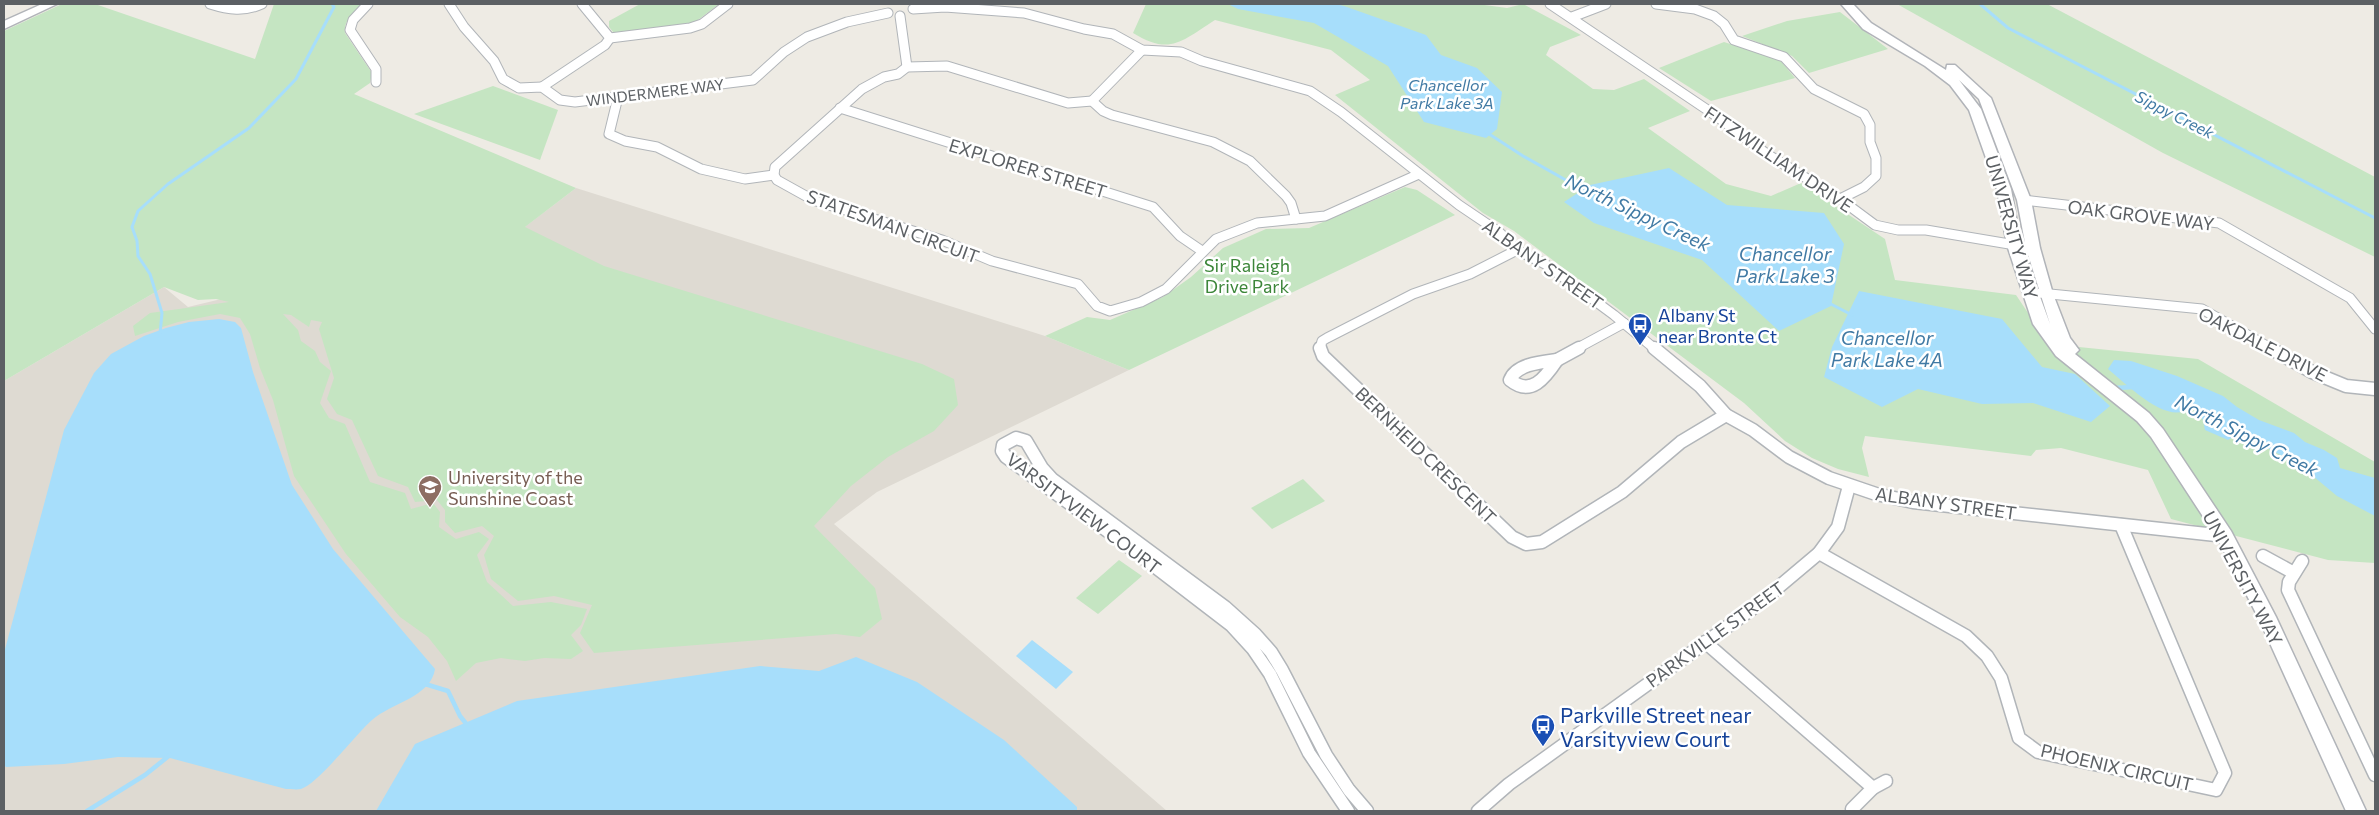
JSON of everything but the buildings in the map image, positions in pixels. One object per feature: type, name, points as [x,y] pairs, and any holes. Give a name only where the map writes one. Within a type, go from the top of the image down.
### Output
[{"type":"street","points":[[4,25],[51,4]]},
{"type":"street","points":[[210,4],[236,11],[250,9],[262,4]]},
{"type":"street","points":[[368,4],[353,20],[350,30],[376,70],[376,82]]},
{"type":"street","points":[[449,4],[464,28],[494,61],[503,79],[518,88],[542,87],[605,44],[610,38],[690,28],[702,24],[728,4]]},
{"type":"street","points":[[582,4],[610,38]]},
{"type":"street","name":"FITZWILLIAM DRIVE","points":[[1550,4],[1712,113],[1767,154],[1840,199],[1868,221],[1883,229],[1926,230],[2033,248]]},
{"type":"street","points":[[1572,17],[1606,4]]},
{"type":"street","points":[[1656,4],[1696,9],[1714,16],[1724,24],[1734,40],[1784,57],[1814,89],[1864,114],[1870,125],[1870,136],[1876,158],[1876,176],[1864,187],[1840,199]]},
{"type":"street","name":"UNIVERSITY WAY","points":[[1847,4],[1867,26],[1929,63],[1954,82],[1975,109],[2004,190],[2014,245],[2048,336],[2062,352],[2090,372],[2143,417],[2157,433],[2224,536],[2267,617],[2356,811]]},
{"type":"street","name":"UNIVERSITY WAY","points":[[1861,4],[1863,8],[1886,28],[1962,75],[1985,98],[2024,200],[2033,248],[2062,340],[2090,372]]},
{"type":"street","points":[[889,9],[900,16],[909,14],[912,6]]},
{"type":"street","name":"ALBANY STREET","points":[[912,6],[1024,13],[1093,31],[1113,34],[1142,50],[1182,52],[1202,60],[1310,91],[1336,108],[1458,205],[1499,232],[1517,250],[1545,264],[1624,323],[1700,386],[1726,415],[1747,426],[1770,444],[1805,466],[1849,486],[1913,502],[2224,536]]},
{"type":"street","name":"WINDERMERE WAY","points":[[542,87],[560,100],[575,102],[753,80],[765,72],[784,52],[810,35],[889,9]]},
{"type":"street","points":[[900,16],[907,67]]},
{"type":"street","points":[[618,97],[609,134],[625,141],[657,147],[701,169],[745,179],[774,175],[775,167],[862,89],[884,77],[898,74],[907,67],[947,66],[1068,103],[1092,101],[1142,50]]},
{"type":"street","points":[[1092,101],[1103,111],[1112,115],[1213,142],[1250,161],[1286,196],[1291,203],[1296,220]]},
{"type":"street","name":"EXPLORER STREET","points":[[840,108],[1153,207],[1180,236],[1202,251]]},
{"type":"street","points":[[1202,251],[1216,239],[1257,223],[1325,216],[1419,174]]},
{"type":"street","name":"STATESMAN CIRCUIT","points":[[774,175],[776,180],[813,200],[942,240],[1001,264],[1078,284],[1097,306],[1110,311],[1141,302],[1166,289],[1202,251]]},
{"type":"street","name":"OAK GROVE WAY","points":[[2024,200],[2219,223],[2350,298],[2375,329]]},
{"type":"street","name":"BERNHEID CRESCENT","points":[[1517,250],[1470,274],[1413,294],[1372,314],[1327,338],[1322,342],[1320,349],[1326,359],[1512,537],[1526,544],[1542,542],[1627,488],[1681,442],[1726,415]]},
{"type":"street","name":"OAKDALE DRIVE","points":[[2030,292],[2202,309],[2312,372],[2346,386],[2375,389]]},
{"type":"street","points":[[1557,360],[1624,323]]},
{"type":"street","name":"VARSITYVIEW COURT","points":[[1049,482],[1157,563],[1231,612],[1261,640],[1310,753],[1348,811]]},
{"type":"street","name":"PARKVILLE STREET","points":[[1478,811],[1508,784],[1776,590],[1819,553],[1838,527],[1849,486]]},
{"type":"street","name":"PHOENIX CIRCUIT","points":[[1819,553],[1966,636],[1987,656],[2000,678],[2019,738],[2038,752],[2216,790],[2225,773],[2122,525]]},
{"type":"street","name":"UNIVERSITY WAY","points":[[2263,556],[2294,573]]},
{"type":"street","name":"UNIVERSITY WAY","points":[[2302,561],[2289,582],[2288,590],[2291,600],[2375,775]]},
{"type":"street","points":[[1705,642],[1879,785],[1852,809]]},
{"type":"street","name":"VARSITYVIEW COURT","points":[[1276,672],[1326,755],[1349,790],[1367,811]]},
{"type":"shaded area","name":"University of the Sunshine Coast","points":[[576,188],[1045,336],[1129,370],[877,492],[834,524],[1167,811],[4,811],[4,381],[164,287],[188,307],[238,295],[383,335]]},
{"type":"green space","points":[[62,4],[95,4],[255,59],[274,4],[363,4],[348,20],[345,33],[372,73],[370,83],[354,94],[576,188],[525,227],[604,266],[922,364],[954,379],[958,405],[934,431],[888,457],[851,486],[814,526],[875,588],[882,619],[860,637],[836,634],[594,653],[580,633],[592,605],[554,596],[518,601],[491,579],[484,555],[494,536],[482,526],[455,533],[445,522],[445,510],[437,500],[415,502],[408,487],[378,476],[352,420],[337,414],[327,399],[334,378],[319,329],[322,322],[311,320],[309,327],[291,315],[283,314],[298,330],[301,341],[315,351],[320,362],[331,371],[320,403],[329,418],[345,424],[370,482],[405,493],[411,509],[433,503],[440,512],[439,527],[456,539],[479,532],[489,539],[477,555],[487,582],[513,606],[551,602],[587,609],[581,625],[571,635],[583,651],[571,659],[544,658],[525,661],[501,658],[476,663],[456,681],[447,661],[428,637],[400,617],[346,554],[294,476],[273,400],[260,368],[250,334],[240,318],[220,314],[178,322],[135,336],[133,326],[150,313],[229,302],[216,299],[198,300],[164,287],[4,381],[4,31]]},
{"type":"green space","points":[[640,4],[719,4],[694,23],[614,33],[609,27],[609,21]]},
{"type":"green space","points":[[1146,4],[1477,4],[1507,8],[1523,4],[1581,35],[1550,47],[1546,55],[1593,89],[1614,90],[1644,79],[1690,111],[1648,128],[1726,184],[1771,196],[1801,183],[1885,239],[1895,280],[2016,295],[2049,344],[2198,359],[2375,462],[2375,563],[2328,560],[2171,519],[2148,470],[2061,448],[2036,450],[2031,456],[1865,436],[1862,448],[1869,477],[1838,469],[1812,458],[1785,441],[1744,403],[1514,231],[1483,213],[1335,95],[1370,80],[1331,50],[1215,20],[1176,43],[1167,45],[1157,44],[1133,33]]},
{"type":"green space","points":[[1897,4],[2047,4],[2375,177],[2375,257],[2163,153]]},
{"type":"green space","points":[[1840,12],[1888,49],[1809,73],[1792,56],[1742,36],[1787,21]]},
{"type":"green space","points":[[1724,42],[1780,60],[1795,78],[1711,101],[1659,68]]},
{"type":"green space","points":[[493,86],[558,110],[540,160],[414,114]]},
{"type":"green space","name":"Sir Raleigh Drive Park","points":[[1405,187],[1417,190],[1455,215],[1129,370],[1045,336],[1087,317],[1110,320],[1163,297],[1191,277],[1223,248],[1266,229],[1309,228]]},
{"type":"green space","points":[[1303,479],[1325,501],[1272,529],[1251,508]]},
{"type":"green space","points":[[1119,560],[1142,576],[1098,614],[1076,598]]},
{"type":"water","name":"Chancellor Park Lake 3A","points":[[1228,4],[1335,4],[1426,35],[1441,55],[1477,68],[1502,92],[1497,129],[1486,138],[1424,122],[1388,66],[1314,23],[1238,9]]},
{"type":"water","name":"Chancellor Park Lake 3","points":[[1669,168],[1727,205],[1824,213],[1844,244],[1831,306],[1779,331],[1702,260],[1594,223],[1564,202],[1590,185]]},
{"type":"water","name":"Chancellor Park Lake 4A","points":[[1859,291],[2002,319],[2042,367],[2075,374],[2110,406],[2091,422],[2033,403],[1982,404],[1918,389],[1882,407],[1824,377],[1832,347]]},
{"type":"water","points":[[219,319],[235,322],[241,328],[253,372],[292,485],[333,549],[435,669],[432,679],[418,693],[372,720],[317,778],[301,789],[286,789],[170,758],[118,757],[64,764],[6,767],[4,765],[4,653],[64,430],[94,373],[111,354],[144,336],[166,328],[189,322]]},
{"type":"water","points":[[2114,360],[2131,361],[2177,376],[2223,396],[2259,420],[2294,433],[2305,442],[2337,458],[2340,468],[2375,478],[2375,516],[2337,496],[2301,466],[2240,433],[2228,440],[2205,430],[2201,416],[2196,411],[2189,408],[2180,412],[2170,412],[2146,400],[2108,369]]},
{"type":"water","points":[[1032,640],[1073,672],[1056,689],[1016,656]]},
{"type":"water","points":[[856,657],[917,682],[1004,740],[1077,807],[1077,811],[376,811],[415,744],[517,701],[760,666],[819,671]]},
{"type":"waterway","points":[[160,334],[162,313],[150,274],[138,256],[137,241],[132,227],[138,211],[168,184],[249,128],[296,79],[334,7],[332,4]]},
{"type":"waterway","name":"Sippy Creek","points":[[1980,4],[2008,28],[2375,218]]},
{"type":"waterway","name":"North Sippy Creek","points":[[1486,132],[1523,156],[1587,192]]},
{"type":"waterway","name":"North Sippy Creek","points":[[1827,302],[1852,315]]},
{"type":"waterway","name":"North Sippy Creek","points":[[2114,388],[2134,387]]},
{"type":"waterway","points":[[425,684],[448,691],[460,716],[468,726]]},
{"type":"waterway","points":[[87,811],[145,775],[170,755]]},
{"type":"place","name":"Albany St near Bronte Ct","points":[[1640,346]]},
{"type":"place","name":"University of the Sunshine Coast","points":[[430,508]]},
{"type":"place","name":"Parkville Street near Varsityview Court","points":[[1543,747]]}]
